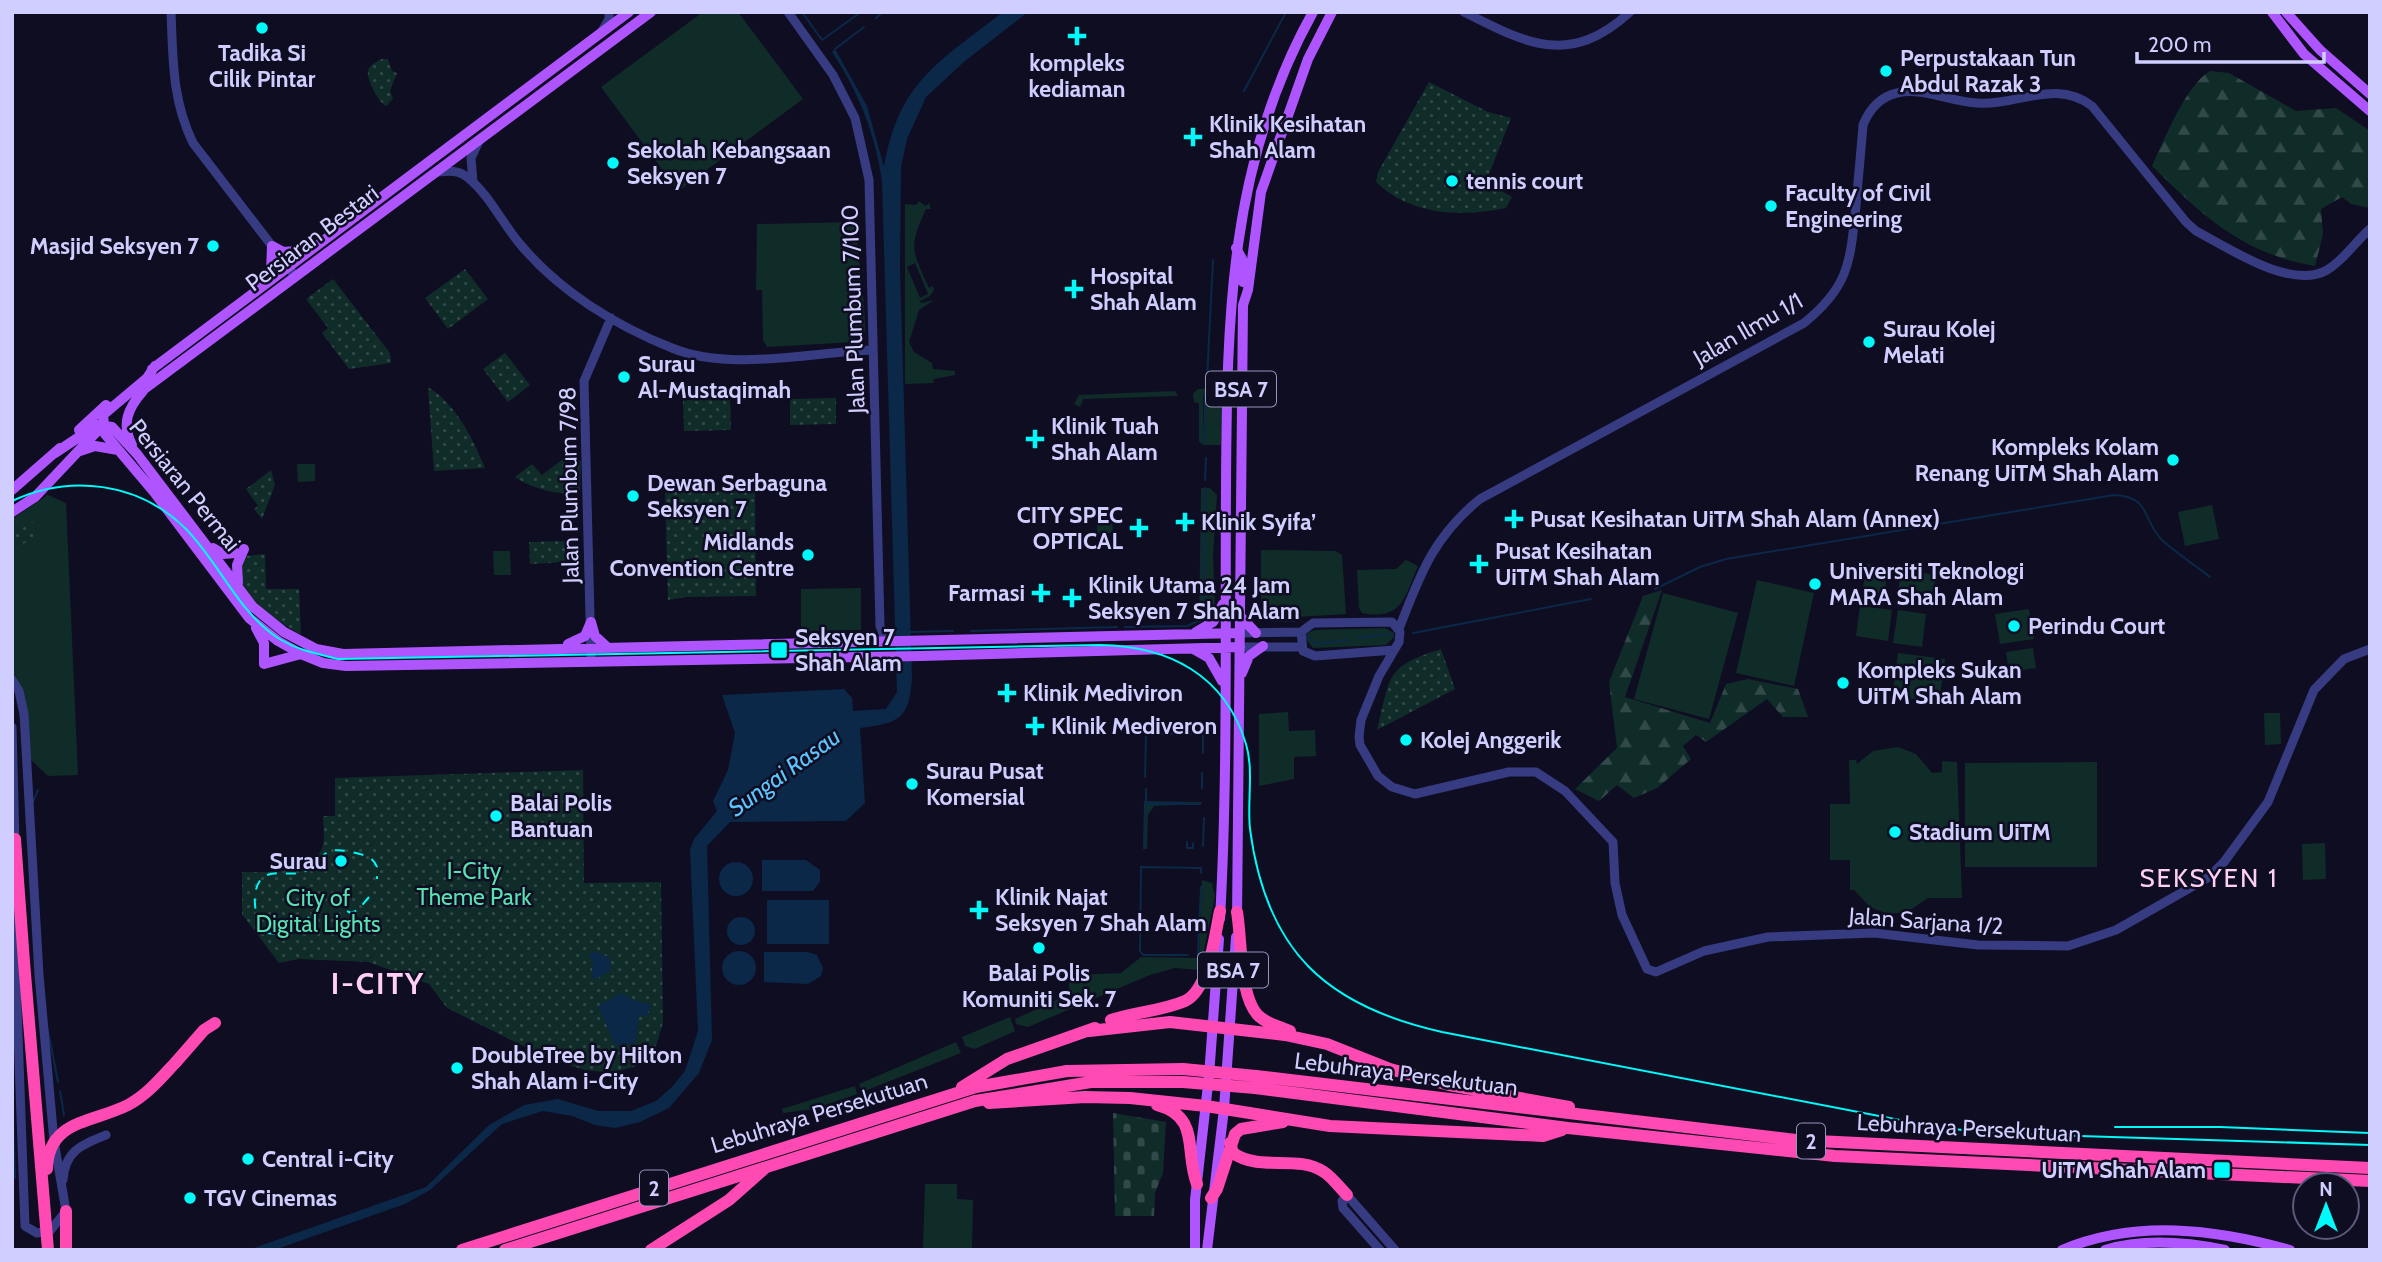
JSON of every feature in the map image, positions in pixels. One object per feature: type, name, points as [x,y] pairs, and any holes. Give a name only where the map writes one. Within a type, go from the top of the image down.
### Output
[{"type":"highway","points":[[15,839],[50,1250]]},
{"type":"highway","points":[[950,1094],[1007,1059],[1089,1031],[1113,1019],[1163,1008],[1195,994],[1206,972],[1220,911]]},
{"type":"highway","points":[[1237,912],[1247,994],[1252,1007],[1268,1022],[1390,1069],[1449,1085],[1673,1124]]},
{"type":"highway","points":[[50,1250],[47,1161],[55,1137],[139,1098],[215,1023]]},
{"type":"highway","points":[[1089,1031],[1142,1023],[1212,1026],[1327,1044]]},
{"type":"highway","name":"Lebuhraya Persekutuan","points":[[462,1250],[950,1094],[1067,1071],[1256,1082],[1673,1124],[1796,1140],[2370,1168]]},
{"type":"highway","name":"Lebuhraya Persekutuan","points":[[505,1250],[975,1101],[1091,1082],[1183,1076]]},
{"type":"highway","name":"Lebuhraya Persekutuan","points":[[1256,1082],[1567,1128],[1835,1156],[2370,1181]]},
{"type":"highway","points":[[975,1101],[1004,1104],[1048,1098],[1130,1098],[1206,1106],[1330,1126],[1543,1136],[1567,1128]]},
{"type":"highway","points":[[1130,1098],[1163,1107],[1186,1121],[1190,1167],[1197,1184]]},
{"type":"highway","points":[[1211,1198],[1221,1179],[1230,1143],[1241,1129],[1290,1120]]},
{"type":"highway","points":[[1230,1143],[1233,1153],[1242,1160],[1311,1166],[1324,1172],[1347,1195]]},
{"type":"highway","points":[[651,1250],[729,1200],[767,1166]]},
{"type":"highway","points":[[66,1211],[66,1250]]},
{"type":"main road","name":"Persiaran Bestari","points":[[12,490],[99,410],[155,366],[265,284],[292,272],[312,249],[629,12]]},
{"type":"main road","name":"Persiaran Bestari","points":[[12,512],[35,497],[103,425],[146,388],[292,272],[437,172],[650,12]]},
{"type":"main road","name":"BSA 7","points":[[1206,1106],[1220,911],[1225,687],[1226,386],[1236,248],[1257,143],[1270,103],[1313,12]]},
{"type":"main road","points":[[1308,59],[1324,12]]},
{"type":"main road","name":"BSA 7","points":[[1224,1109],[1237,912],[1243,305],[1248,290],[1257,212],[1282,126],[1308,59],[1332,12]]},
{"type":"main road","points":[[2272,12],[2304,54],[2370,111]]},
{"type":"main road","points":[[2286,12],[2320,50],[2370,94]]},
{"type":"main road","points":[[1243,305],[1244,266],[1236,248],[1246,240],[1257,212]]},
{"type":"main road","points":[[265,284],[271,272],[272,246],[283,252],[312,249]]},
{"type":"main road","points":[[55,453],[90,428],[103,425],[103,415],[147,378],[155,366]]},
{"type":"main road","points":[[137,454],[127,436],[126,419],[135,401],[146,388]]},
{"type":"main road","name":"Persiaran Permai","points":[[1239,634],[608,648],[591,652],[555,648],[343,654],[316,649],[284,632],[253,607],[137,454],[112,427],[103,425],[105,434],[154,492],[248,617],[278,641],[323,663],[346,666],[921,656],[1240,646]]},
{"type":"main road","points":[[76,452],[95,446],[118,450]]},
{"type":"main road","points":[[196,531],[217,551],[240,551],[237,565],[238,586]]},
{"type":"main road","points":[[1187,635],[1213,622],[1224,601]]},
{"type":"main road","points":[[1239,613],[1247,627],[1256,633]]},
{"type":"main road","points":[[248,617],[262,636],[264,664],[301,654]]},
{"type":"main road","points":[[555,648],[579,641],[591,622]]},
{"type":"main road","points":[[591,622],[595,636],[608,648]]},
{"type":"main road","points":[[1240,685],[1249,656],[1263,646]]},
{"type":"main road","points":[[1185,648],[1206,654],[1225,687]]},
{"type":"main road","points":[[537,662],[550,657],[591,652],[660,659]]},
{"type":"main road","points":[[634,660],[660,663],[786,663],[846,662],[885,656]]},
{"type":"main road","points":[[1195,1250],[1197,1184],[1206,1106]]},
{"type":"main road","points":[[1207,1250],[1211,1198],[1224,1109]]},
{"type":"main road","points":[[2062,1250],[2104,1235],[2160,1230],[2204,1232],[2290,1250]]},
{"type":"main road","points":[[2105,1250],[2142,1244],[2177,1243],[2225,1250]]},
{"type":"street","points":[[171,12],[174,90],[181,118],[193,143],[292,272]]},
{"type":"street","points":[[601,33],[609,19],[609,12]]},
{"type":"street","name":"Jalan Plumbum 7/100","points":[[788,12],[833,75],[855,118],[869,180],[880,626]]},
{"type":"street","points":[[1464,12],[1514,38],[1547,46],[1571,46],[1601,35],[1630,12]]},
{"type":"street","name":"Jalan Ilmu 1/1","points":[[1394,650],[1399,642],[1399,629],[1408,605],[1432,550],[1461,515],[1480,499],[1804,323],[1825,306],[1842,280],[1853,251],[1863,125],[1872,108],[1889,96],[1910,92],[1987,104],[2054,91],[2067,92],[2092,106],[2196,231],[2271,271],[2320,273],[2331,267],[2370,229]]},
{"type":"street","points":[[473,182],[471,158],[480,140]]},
{"type":"street","points":[[437,172],[459,172],[473,182],[540,266],[569,290],[611,318],[672,348],[709,357],[748,358],[873,349]]},
{"type":"street","name":"Jalan Plumbum 7/98","points":[[591,652],[584,381],[611,318]]},
{"type":"street","points":[[1239,634],[1301,632],[1313,623],[1385,620],[1408,605]]},
{"type":"street","points":[[1385,620],[1399,629]]},
{"type":"street","points":[[864,642],[880,626],[887,641]]},
{"type":"street","points":[[1301,632],[1301,647]]},
{"type":"street","points":[[1240,646],[1301,647],[1315,656],[1394,650]]},
{"type":"street","name":"Jalan Sarjana 1/2","points":[[1394,650],[1379,676],[1361,720],[1360,745],[1378,776],[1392,787],[1415,794],[1528,770],[1565,792],[1613,842],[1615,883],[1624,923],[1647,969],[1656,972],[1704,951],[1768,937],[1874,933],[1978,945],[2068,946],[2116,929],[2209,877],[2224,862],[2269,802],[2314,690],[2344,659],[2370,649]]},
{"type":"street","points":[[1369,654],[1376,660],[1379,676]]},
{"type":"street","points":[[12,680],[19,691],[24,714],[39,975],[54,1141],[66,1211],[50,1231],[37,1233],[25,1226],[13,879],[15,839],[12,727]]},
{"type":"street","points":[[62,1195],[64,1169],[69,1155],[79,1146],[106,1135]]},
{"type":"street","points":[[1380,1250],[1343,1208],[1342,1202],[1347,1195],[1395,1250]]},
{"type":"green space","points":[[703,12],[738,12],[803,99],[678,191],[601,87]]},
{"type":"green space","points":[[382,59],[388,59],[392,71],[397,73],[390,91],[393,99],[386,106],[374,90],[368,74],[370,66]]},
{"type":"green space","points":[[2210,71],[2229,73],[2296,111],[2336,108],[2370,131],[2370,208],[2351,204],[2342,197],[2321,209],[2323,234],[2315,266],[2289,260],[2245,242],[2207,216],[2152,166],[2184,100]]},
{"type":"green space","points":[[1429,82],[1488,112],[1511,118],[1486,182],[1512,197],[1506,208],[1455,213],[1421,208],[1405,202],[1376,182],[1378,172]]},
{"type":"green space","points":[[919,201],[926,206],[929,203],[931,209],[926,209],[920,222],[914,249],[929,288],[933,286],[934,290],[930,296],[920,301],[934,300],[919,310],[909,342],[914,352],[932,363],[933,369],[955,371],[955,375],[934,379],[933,383],[905,384],[905,204],[916,205]],"holes":[[[915,263],[928,294],[920,298],[907,267]]]},
{"type":"green space","points":[[855,222],[865,331],[855,342],[767,347],[763,340],[762,290],[756,290],[757,224]]},
{"type":"green space","points":[[465,269],[488,299],[448,329],[425,298]]},
{"type":"green space","points":[[333,279],[390,353],[391,363],[349,369],[322,333],[328,328],[306,299]]},
{"type":"green space","points":[[505,353],[530,385],[508,402],[483,369]]},
{"type":"green space","points":[[428,387],[455,412],[485,468],[434,471]]},
{"type":"green space","points":[[1198,389],[1214,389],[1222,397],[1221,445],[1205,445],[1203,395],[1203,445],[1199,441],[1199,403],[1194,402],[1193,394]]},
{"type":"green space","points":[[1175,391],[1178,396],[1083,399],[1080,407],[1074,404],[1079,395]]},
{"type":"green space","points":[[836,398],[836,424],[790,425],[790,399]]},
{"type":"green space","points":[[730,399],[731,430],[684,431],[683,400]]},
{"type":"green space","points":[[567,456],[581,461],[580,490],[565,493],[547,491],[515,477],[532,464],[542,475]]},
{"type":"green space","points":[[297,464],[315,464],[315,481],[298,482]]},
{"type":"green space","points":[[271,470],[275,485],[262,519],[254,509],[258,506],[246,489]]},
{"type":"green space","points":[[1201,488],[1210,488],[1217,495],[1213,556],[1215,607],[1210,617],[1199,623]]},
{"type":"green space","points":[[755,491],[756,596],[686,597],[668,600],[665,492]]},
{"type":"green space","points":[[48,495],[66,503],[78,775],[48,776],[30,759],[25,704],[12,674],[12,519]]},
{"type":"green space","points":[[2212,505],[2219,539],[2185,546],[2178,512]]},
{"type":"green space","points":[[1097,512],[1112,512],[1113,533],[1097,533]]},
{"type":"green space","points":[[37,520],[36,535],[12,552],[12,532]]},
{"type":"green space","points":[[565,541],[566,562],[530,564],[529,542]]},
{"type":"green space","points":[[1261,550],[1335,551],[1342,555],[1346,614],[1261,619]]},
{"type":"green space","points":[[493,551],[510,551],[511,575],[494,575]]},
{"type":"green space","points":[[265,554],[266,589],[299,589],[301,634],[279,622],[255,602],[240,579],[239,567],[245,556]]},
{"type":"green space","points":[[1406,560],[1418,566],[1400,604],[1386,613],[1362,613],[1359,608],[1357,570],[1396,569]]},
{"type":"green space","points":[[1867,564],[1888,568],[1884,596],[1862,593]]},
{"type":"green space","points":[[1901,569],[1936,575],[1931,604],[1897,599]]},
{"type":"green space","points":[[1757,580],[1814,593],[1794,686],[1736,673]]},
{"type":"green space","points":[[861,588],[861,630],[801,631],[801,589]]},
{"type":"green space","points":[[1662,590],[1625,697],[1710,723],[1726,684],[1748,679],[1798,689],[1808,717],[1783,717],[1767,699],[1706,742],[1696,735],[1683,746],[1691,759],[1657,788],[1634,798],[1617,785],[1599,801],[1575,789],[1617,748],[1609,682],[1643,596]]},
{"type":"green space","points":[[1663,593],[1738,613],[1709,719],[1634,699]]},
{"type":"green space","points":[[1860,606],[1892,610],[1888,641],[1856,636]]},
{"type":"green space","name":"Perindu Court","points":[[2029,609],[2034,639],[2000,644],[1995,614]]},
{"type":"green space","points":[[1898,610],[1926,614],[1922,647],[1893,643]]},
{"type":"green space","points":[[1385,628],[1394,633],[1394,637],[1386,645],[1313,648],[1305,638],[1309,632],[1316,630]]},
{"type":"green space","points":[[2033,648],[2036,668],[2009,672],[2006,652]]},
{"type":"green space","points":[[1441,649],[1455,689],[1377,730],[1388,685],[1399,668],[1422,655]]},
{"type":"green space","points":[[1898,653],[1945,659],[1939,703],[1892,696]]},
{"type":"green space","points":[[1288,712],[1289,731],[1315,730],[1316,756],[1294,757],[1294,779],[1259,786],[1259,714]]},
{"type":"green space","points":[[2264,713],[2280,713],[2281,744],[2265,745]]},
{"type":"green space","name":"Stadium UiTM","points":[[1898,747],[1916,754],[1932,773],[1942,772],[1942,761],[1957,762],[1962,898],[1928,898],[1907,912],[1888,914],[1870,907],[1854,890],[1850,890],[1850,860],[1830,860],[1830,804],[1850,804],[1849,760],[1856,760],[1857,764],[1873,751]]},
{"type":"green space","points":[[2097,762],[2097,867],[1965,867],[1965,763]]},
{"type":"green space","name":"I-City Theme Park","points":[[583,770],[584,883],[661,882],[663,1023],[656,1046],[636,1066],[612,1073],[585,1070],[549,1059],[447,1008],[429,984],[368,962],[299,959],[279,963],[242,914],[242,872],[276,872],[300,868],[318,856],[324,842],[323,816],[335,816],[335,778]]},
{"type":"green space","points":[[1144,801],[1202,804],[1154,806],[1148,815],[1147,849],[1143,849]]},
{"type":"green space","points":[[2325,843],[2326,879],[2303,880],[2302,844]]},
{"type":"green space","points":[[1202,880],[1212,883],[1215,896],[1200,970],[1175,968],[1150,975],[1028,1027],[1016,1024],[1015,1019],[1057,1000],[1061,991],[1069,991],[1069,975],[1121,973],[1141,957],[1199,958]]},
{"type":"green space","points":[[1010,1017],[1015,1031],[975,1049],[965,1046],[962,1037]]},
{"type":"green space","points":[[956,1042],[961,1053],[862,1092],[859,1084]]},
{"type":"green space","points":[[855,1086],[857,1094],[814,1109],[783,1113],[782,1109]]},
{"type":"green space","points":[[1113,1113],[1166,1122],[1163,1173],[1155,1193],[1154,1216],[1115,1216]]},
{"type":"green space","points":[[925,1184],[957,1184],[957,1199],[973,1200],[972,1250],[923,1250]]},
{"type":"water","name":"Sungai Rasau","points":[[1003,12],[1028,12],[965,61],[926,97],[907,139],[901,167],[900,269],[912,678],[908,702],[900,716],[885,724],[860,728],[865,803],[846,821],[730,822],[707,846],[712,1040],[699,1073],[669,1108],[640,1122],[615,1128],[543,1111],[502,1124],[430,1190],[405,1204],[274,1250],[248,1250],[426,1187],[489,1125],[524,1105],[558,1099],[598,1111],[631,1111],[656,1101],[685,1071],[698,1031],[690,850],[694,839],[717,811],[713,801],[728,770],[735,733],[722,695],[844,689],[852,698],[853,711],[886,709],[897,692],[882,181],[875,146],[864,114],[832,52],[835,49],[867,106],[884,167],[891,138],[911,93],[941,60]]},
{"type":"water","points":[[762,860],[806,860],[820,870],[820,882],[813,891],[762,891]]},
{"type":"water","points":[[736,862],[748,867],[753,879],[748,891],[736,896],[724,891],[719,879],[724,867]]},
{"type":"water","points":[[767,900],[829,900],[829,944],[767,944]]},
{"type":"water","points":[[741,917],[751,921],[755,931],[751,941],[741,945],[731,941],[727,931],[731,921]]},
{"type":"water","points":[[593,951],[609,957],[611,970],[596,979],[591,977],[593,961],[589,955]]},
{"type":"water","points":[[739,951],[751,956],[756,968],[751,980],[739,985],[727,980],[722,968],[727,956]]},
{"type":"water","points":[[764,952],[808,952],[817,955],[823,968],[821,976],[808,984],[764,982]]},
{"type":"water","points":[[621,993],[635,1001],[651,1004],[647,1016],[639,1015],[635,1044],[615,1045],[598,1006]]},
{"type":"waterway","points":[[802,12],[822,40],[861,12]]},
{"type":"waterway","points":[[876,18],[883,12]]},
{"type":"waterway","points":[[1244,91],[1286,12]]},
{"type":"waterway","points":[[835,49],[864,27]]},
{"type":"waterway","points":[[1207,380],[1213,260]]},
{"type":"waterway","points":[[1204,444],[1205,393]]},
{"type":"waterway","points":[[1205,480],[1206,458]]},
{"type":"waterway","points":[[1125,627],[1187,626],[1203,619],[1205,488]]},
{"type":"waterway","points":[[1655,589],[1700,567],[1726,559],[2114,495],[2135,500],[2162,540],[2210,577]]},
{"type":"waterway","points":[[1413,633],[1591,599]]},
{"type":"waterway","points":[[1262,620],[1295,621]]},
{"type":"waterway","points":[[971,631],[1117,627]]},
{"type":"waterway","points":[[908,632],[953,631]]},
{"type":"waterway","points":[[1358,638],[1390,634]]},
{"type":"waterway","points":[[1307,635],[1315,644],[1348,640]]},
{"type":"waterway","points":[[1145,777],[1146,734],[1202,734]]},
{"type":"waterway","points":[[1203,735],[1203,753]]},
{"type":"waterway","points":[[1202,773],[1202,788]]},
{"type":"waterway","points":[[1146,789],[1146,803],[1184,803]]},
{"type":"waterway","points":[[33,802],[38,790]]},
{"type":"waterway","points":[[1144,847],[1146,804],[1200,804]]},
{"type":"waterway","points":[[1203,846],[1204,818]]},
{"type":"waterway","points":[[1187,842],[1187,848],[1193,848],[1193,843]]},
{"type":"waterway","points":[[1143,955],[1140,951],[1141,867],[1201,868],[1201,873]]},
{"type":"waterway","points":[[1198,956],[1201,887]]},
{"type":"waterway","points":[[1144,955],[1188,955]]},
{"type":"waterway","points":[[48,1030],[58,1082]]},
{"type":"waterway","points":[[12,1091],[15,1178]]},
{"type":"waterway","points":[[60,1091],[64,1115]]},
{"type":"tram line","points":[[12,501],[57,487],[80,486],[103,487],[146,501],[185,528],[264,627],[292,646],[338,659],[1100,645],[1149,651],[1191,669],[1209,683],[1237,720],[1248,754],[1250,829],[1258,872],[1270,909],[1287,940],[1308,966],[1334,989],[1401,1021],[1442,1032],[1931,1126],[1986,1133],[2370,1145]]},
{"type":"tram line","points":[[2115,1127],[2220,1127],[2370,1133]]},
{"type":"railway","points":[[369,897],[358,910],[351,913],[329,902],[320,903],[294,931],[278,934],[266,933],[262,928],[255,903],[255,894],[261,879],[275,873],[300,873],[309,870],[322,856],[333,850],[369,857],[377,867],[377,879]]},
{"type":"place","name":"Tadika Si Cilik Pintar","points":[[262,28]]},
{"type":"place","name":"kompleks kediaman","points":[[1077,36]]},
{"type":"place","name":"Perpustakaan Tun Abdul Razak 3","points":[[1886,71]]},
{"type":"place","name":"Klinik Kesihatan Shah Alam","points":[[1193,137]]},
{"type":"place","name":"Sekolah Kebangsaan Seksyen 7","points":[[613,163]]},
{"type":"place","name":"tennis court","points":[[1452,181]]},
{"type":"place","name":"Faculty of Civil Engineering","points":[[1771,206]]},
{"type":"place","name":"Masjid Seksyen 7","points":[[213,246]]},
{"type":"place","name":"Hospital Shah Alam","points":[[1074,289]]},
{"type":"place","name":"Surau Kolej Melati","points":[[1869,342]]},
{"type":"place","name":"Surau Al-Mustaqimah","points":[[624,377]]},
{"type":"place","name":"Klinik Tuah Shah Alam","points":[[1035,439]]},
{"type":"place","name":"Kompleks Kolam Renang UiTM Shah Alam","points":[[2173,460]]},
{"type":"place","name":"Dewan Serbaguna Seksyen 7","points":[[633,496]]},
{"type":"place","name":"Pusat Kesihatan UiTM Shah Alam (Annex)","points":[[1514,519]]},
{"type":"place","name":"Klinik Syifa’","points":[[1185,522]]},
{"type":"place","name":"CITY SPEC OPTICAL","points":[[1139,528]]},
{"type":"place","name":"Midlands Convention Centre","points":[[808,555]]},
{"type":"place","name":"Pusat Kesihatan UiTM Shah Alam","points":[[1479,564]]},
{"type":"place","name":"Universiti Teknologi MARA Shah Alam","points":[[1815,584]]},
{"type":"place","name":"Farmasi","points":[[1041,593]]},
{"type":"place","name":"Klinik Utama 24 Jam Seksyen 7 Shah Alam","points":[[1072,598]]},
{"type":"place","name":"Perindu Court","points":[[2014,626]]},
{"type":"place","name":"Seksyen 7 Shah Alam","points":[[779,650]]},
{"type":"place","name":"Kompleks Sukan UiTM Shah Alam","points":[[1843,683]]},
{"type":"place","name":"Klinik Mediviron","points":[[1007,693]]},
{"type":"place","name":"Klinik Mediveron","points":[[1035,726]]},
{"type":"place","name":"Kolej Anggerik","points":[[1406,740]]},
{"type":"place","name":"Surau Pusat Komersial","points":[[912,784]]},
{"type":"place","name":"Balai Polis Bantuan","points":[[496,816]]},
{"type":"place","name":"Stadium UiTM","points":[[1895,832]]},
{"type":"place","name":"Surau","points":[[341,861]]},
{"type":"place","name":"Klinik Najat Seksyen 7 Shah Alam","points":[[979,910]]},
{"type":"place","name":"Balai Polis Komuniti Sek. 7","points":[[1039,948]]},
{"type":"place","name":"DoubleTree by Hilton Shah Alam i-City","points":[[457,1068]]},
{"type":"place","name":"Central i-City","points":[[248,1159]]},
{"type":"place","name":"UiTM Shah Alam","points":[[2222,1170]]},
{"type":"place","name":"TGV Cinemas","points":[[190,1198]]},
{"type":"district","name":"SEKSYEN 1","points":[[2209,878]]},
{"type":"district","name":"I-CITY","points":[[378,983]]},
{"type":"park label","name":"City of Digital Lights","points":[[318,911]]}]
